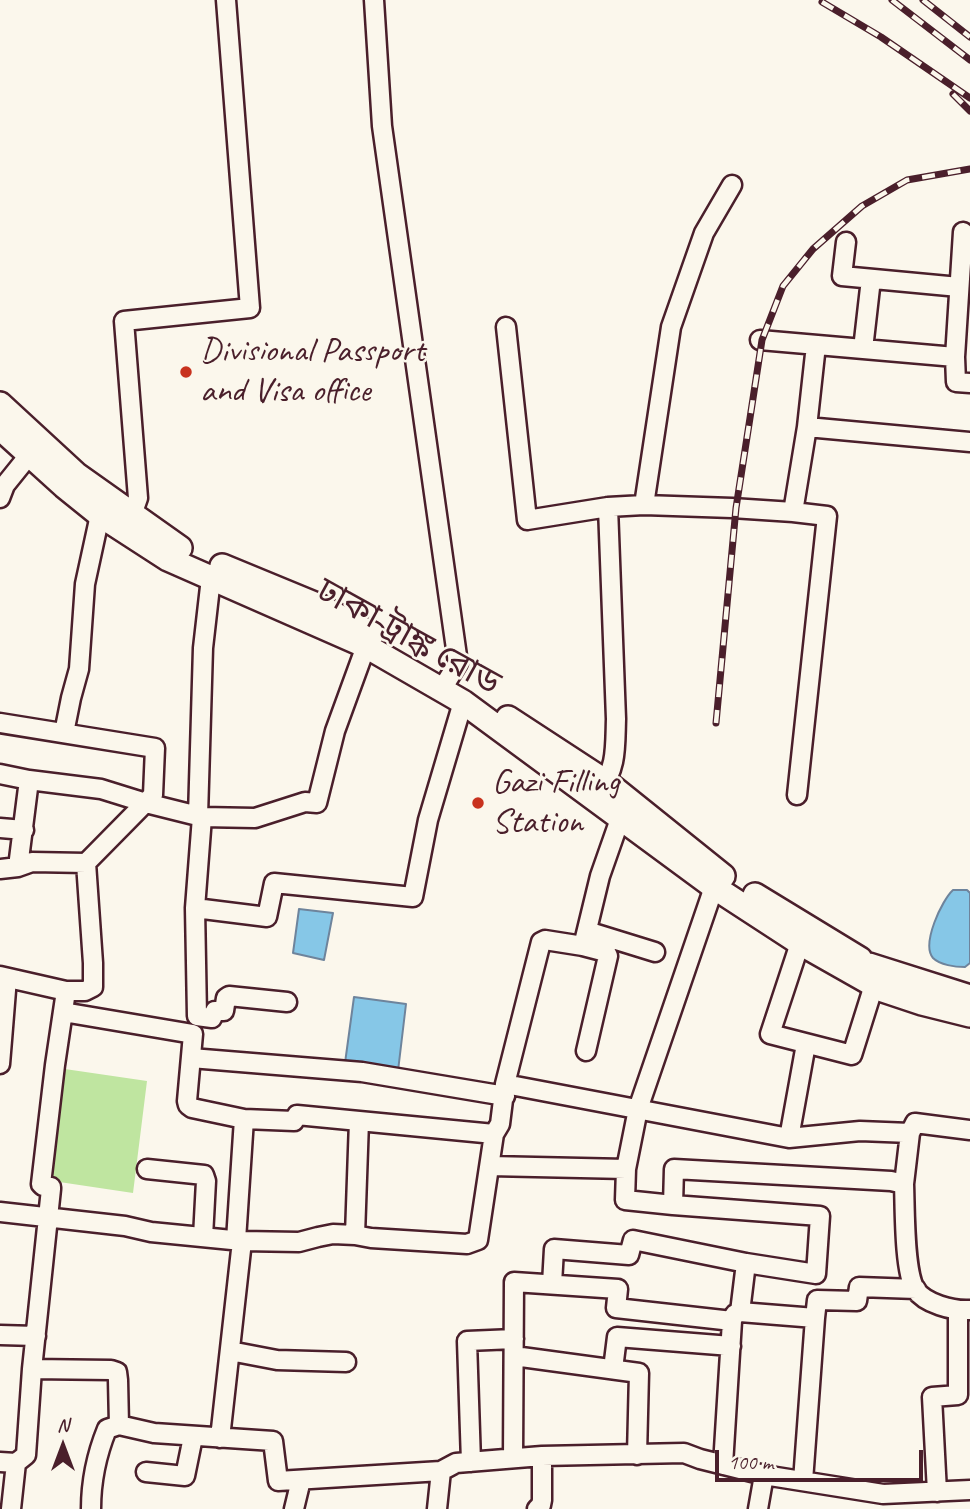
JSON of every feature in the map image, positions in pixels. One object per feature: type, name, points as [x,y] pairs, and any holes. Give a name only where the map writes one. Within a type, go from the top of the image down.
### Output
[{"type":"main road","points":[[0,404],[77,475],[177,547],[319,606],[412,655],[446,683]]},
{"type":"main road","name":"ঢাকা ট্রাঙ্ক রোড","points":[[0,428],[100,515],[168,559],[446,683],[875,980],[900,1002],[970,1030]]},
{"type":"main road","name":"ঢাকা ট্রাঙ্ক রোড","points":[[600,791],[620,819],[714,887],[800,943],[875,980]]},
{"type":"main road","points":[[875,980],[965,1007]]},
{"type":"street","points":[[132,515],[138,498],[124,321],[250,308],[226,0]]},
{"type":"street","points":[[374,0],[382,126],[458,663],[446,683]]},
{"type":"street","points":[[643,505],[671,327],[704,233],[732,185]]},
{"type":"street","points":[[962,232],[956,382],[970,383]]},
{"type":"street","points":[[846,242],[842,276],[959,287]]},
{"type":"street","points":[[863,349],[871,278]]},
{"type":"street","points":[[506,327],[527,520],[607,507],[643,505],[732,508],[827,516],[797,795]]},
{"type":"street","points":[[760,340],[955,357]]},
{"type":"street","points":[[793,512],[807,427],[816,345]]},
{"type":"street","points":[[807,427],[970,442]]},
{"type":"street","points":[[0,498],[5,485],[30,454]]},
{"type":"street","points":[[600,791],[613,768],[616,719],[607,507]]},
{"type":"street","points":[[64,733],[79,669],[85,584],[100,515]]},
{"type":"street","points":[[211,578],[203,648],[200,816],[195,908],[197,1016],[212,1018],[215,1011],[224,1011],[226,998],[229,996],[287,1002]]},
{"type":"street","points":[[0,774],[101,789],[200,816],[255,818],[305,802],[317,803],[335,731],[366,646]]},
{"type":"street","points":[[195,908],[267,917],[274,883],[413,897],[428,820],[474,703]]},
{"type":"street","points":[[0,723],[155,748],[153,795],[86,863],[32,862],[19,867],[0,869]]},
{"type":"street","points":[[19,867],[29,780]]},
{"type":"street","points":[[585,939],[600,876],[620,819]]},
{"type":"street","points":[[0,828],[24,830]]},
{"type":"street","points":[[0,1064],[4,977],[66,991],[93,987],[86,863]]},
{"type":"street","points":[[552,1284],[554,1249],[629,1255],[633,1240],[816,1274],[820,1216],[625,1200],[625,1170],[638,1109],[714,887]]},
{"type":"street","points":[[585,939],[606,951],[608,956],[586,1051]]},
{"type":"street","points":[[0,1212],[125,1226],[152,1232],[239,1240],[299,1242],[333,1234],[467,1244],[478,1240],[494,1134],[500,1124],[505,1090],[541,942],[585,939],[655,953]]},
{"type":"street","points":[[800,943],[770,1034],[852,1055],[875,980]]},
{"type":"street","points":[[11,1509],[8,1463],[26,1455],[51,1187],[41,1184],[66,991]]},
{"type":"street","points":[[63,1012],[191,1033],[188,1105],[192,1108],[244,1119],[294,1122],[297,1115],[494,1134]]},
{"type":"street","points":[[789,1138],[806,1044]]},
{"type":"street","points":[[191,1058],[362,1072],[505,1090],[638,1109],[789,1138],[860,1131],[910,1133]]},
{"type":"street","points":[[220,1438],[239,1240],[244,1119]]},
{"type":"street","points":[[355,1235],[359,1121]]},
{"type":"street","points":[[937,1492],[932,1396],[958,1395],[964,1310],[930,1302],[916,1289],[908,1266],[904,1184],[910,1133],[915,1123],[970,1130]]},
{"type":"street","points":[[489,1166],[625,1170]]},
{"type":"street","points":[[147,1169],[204,1175],[203,1237]]},
{"type":"street","points":[[673,1205],[674,1170],[891,1181],[904,1184]]},
{"type":"street","points":[[723,1465],[731,1346],[746,1263]]},
{"type":"street","points":[[513,1458],[514,1282],[618,1289],[616,1308],[736,1317],[815,1318]]},
{"type":"street","points":[[803,1481],[817,1300],[857,1301],[859,1287],[916,1289]]},
{"type":"street","points":[[0,1335],[36,1336]]},
{"type":"street","points":[[613,1369],[617,1337],[731,1346]]},
{"type":"street","points":[[471,1462],[467,1341],[514,1347],[639,1373],[637,1455]]},
{"type":"street","points":[[230,1351],[277,1360],[346,1362]]},
{"type":"street","points":[[32,1369],[117,1372],[119,1425]]},
{"type":"street","points":[[91,1509],[91,1489],[100,1447],[107,1429],[119,1425],[154,1433],[273,1441],[278,1481],[441,1471],[456,1463],[542,1456],[684,1453],[764,1475],[883,1494],[970,1490]]},
{"type":"street","points":[[146,1472],[185,1476],[193,1437]]},
{"type":"street","points":[[537,1509],[542,1500],[542,1456]]},
{"type":"street","points":[[437,1509],[441,1471]]},
{"type":"street","points":[[758,1509],[764,1475]]},
{"type":"street","points":[[294,1509],[300,1480]]},
{"type":"green space","points":[[58,1068],[147,1081],[133,1193],[46,1180]]},
{"type":"water","points":[[953,890],[967,890],[970,893],[970,963],[965,967],[940,962],[933,958],[930,951],[934,923]]},
{"type":"water","points":[[299,909],[333,913],[324,960],[293,953]]},
{"type":"water","points":[[354,997],[406,1004],[398,1071],[345,1063]]},
{"type":"railway","points":[[892,0],[970,60]]},
{"type":"railway","points":[[923,0],[970,37]]},
{"type":"railway","points":[[822,2],[881,37],[970,98]]},
{"type":"railway","points":[[953,94],[970,111]]},
{"type":"railway","points":[[716,723],[736,508],[762,340],[783,286],[813,249],[862,206],[907,180],[970,169]]},
{"type":"place","name":"Divisional Passport and Visa office","points":[[186,372]]},
{"type":"place","name":"Gazi Filling Station","points":[[478,803]]}]
